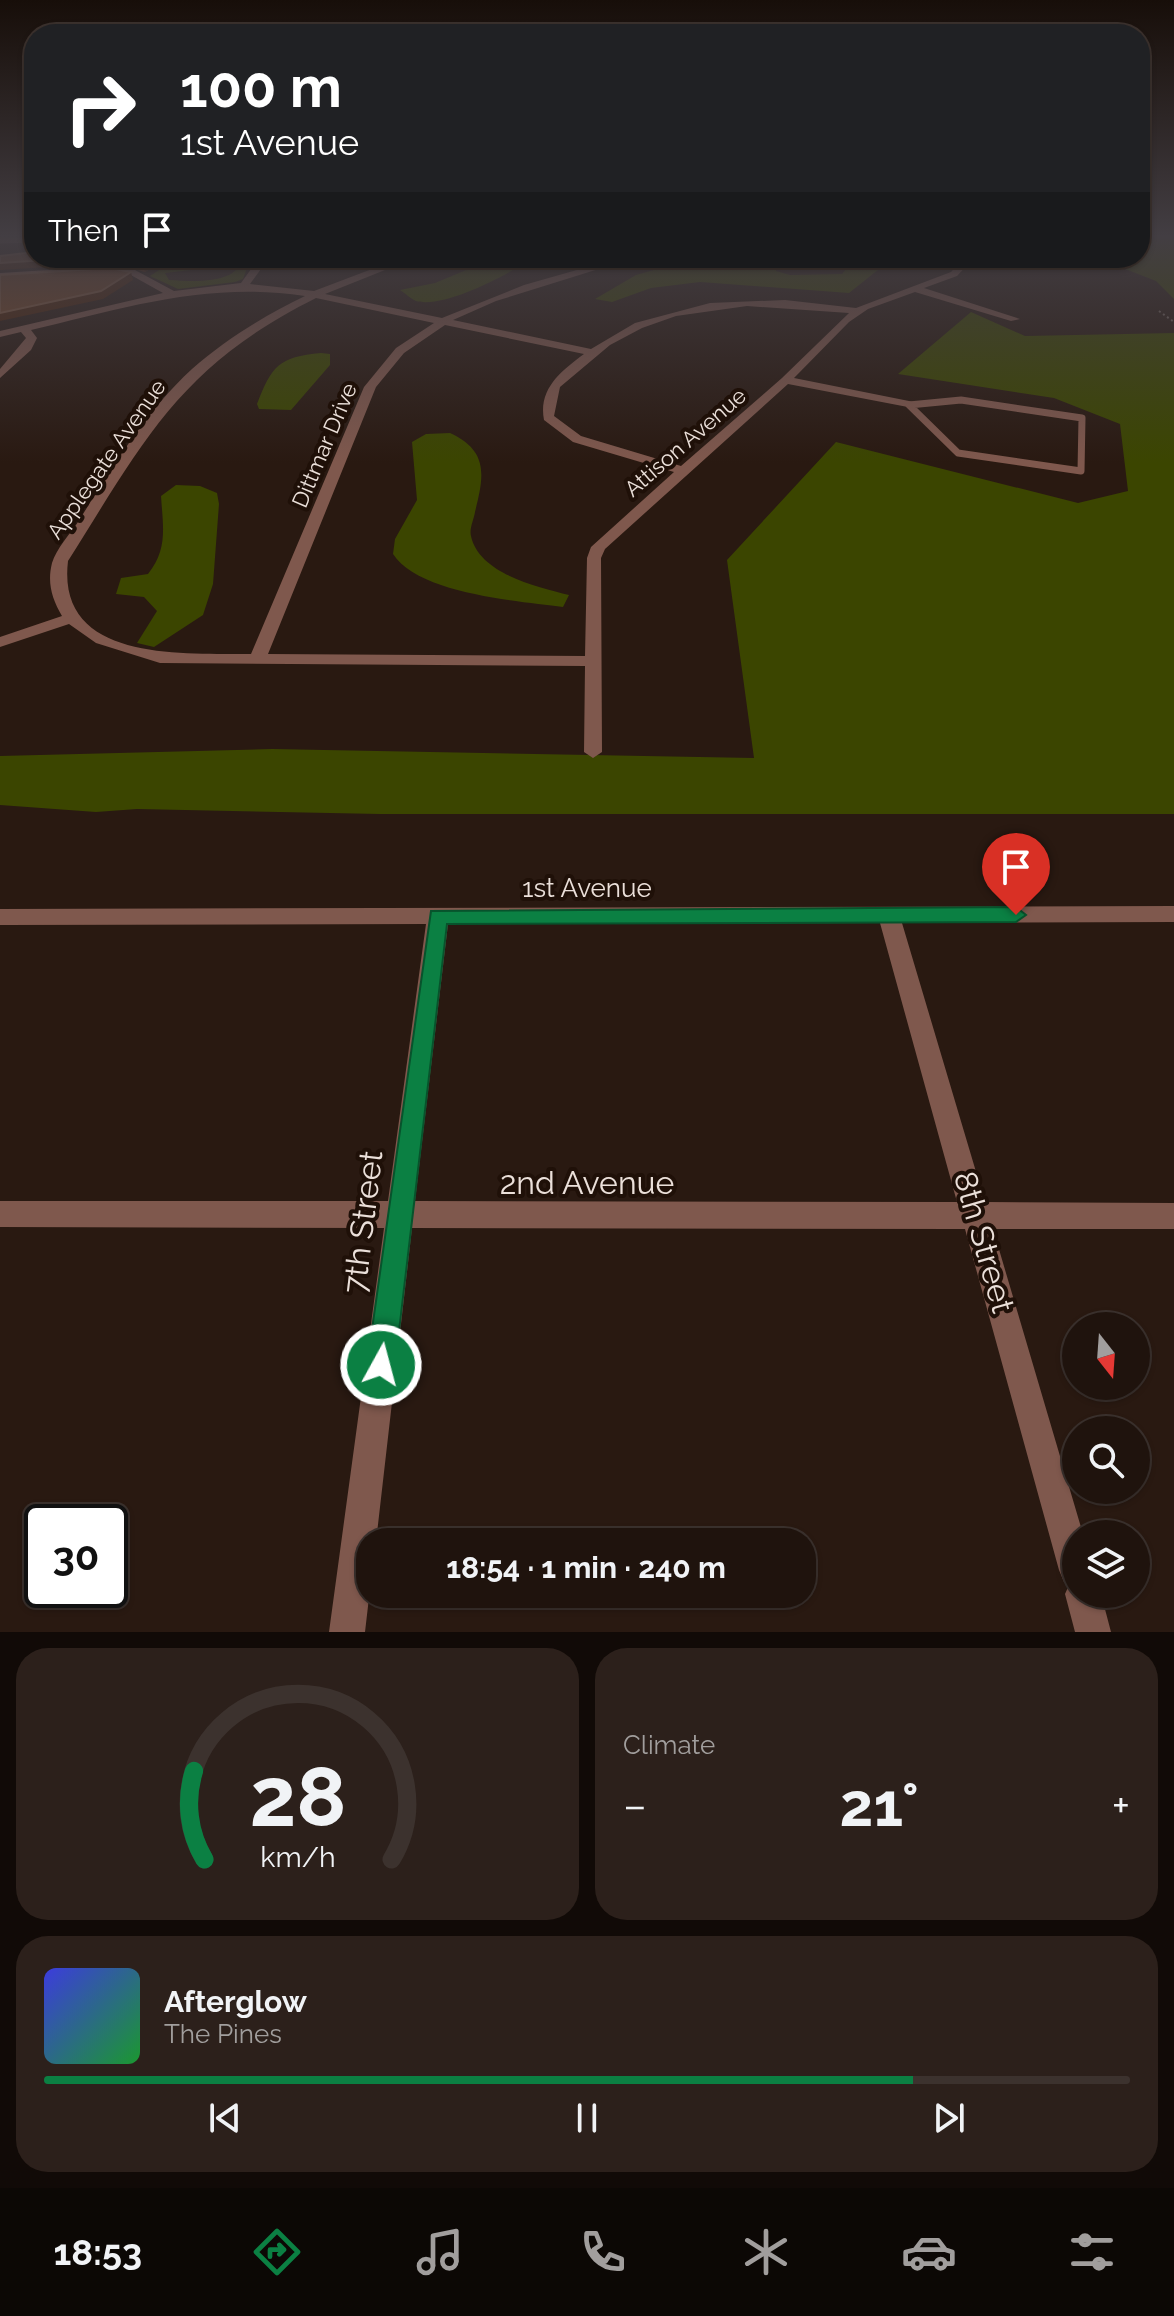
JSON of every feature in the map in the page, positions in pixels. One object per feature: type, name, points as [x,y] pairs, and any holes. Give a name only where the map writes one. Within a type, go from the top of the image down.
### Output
[{"type":"street","points":[[0,334],[99,311]]},
{"type":"street","name":"Applegate Avenue","points":[[71,618],[59,601],[56,576],[60,561],[169,398],[252,326],[280,311]]},
{"type":"street","points":[[396,311],[591,352]]},
{"type":"street","name":"Dittmar Drive","points":[[257,659],[359,407],[377,375],[408,346],[444,321],[466,311]]},
{"type":"street","points":[[684,471],[577,439],[548,417],[555,385],[591,352],[632,328],[692,311]]},
{"type":"street","name":"Attison Avenue","points":[[593,752],[594,558],[598,547],[786,380],[858,311]]},
{"type":"street","points":[[989,311],[1015,319]]},
{"type":"street","points":[[0,375],[27,348],[32,338],[24,329]]},
{"type":"street","points":[[786,380],[909,405]]},
{"type":"street","points":[[0,642],[71,618],[90,635],[132,653],[160,658],[593,661]]},
{"type":"street","name":"1st Avenue","points":[[0,917],[1174,914]]},
{"type":"street","name":"8th Street","points":[[889,915],[1062,1520]]},
{"type":"street","name":"7th Street","points":[[347,1632],[438,916]]},
{"type":"street","name":"2nd Avenue","points":[[0,1214],[1174,1216]]},
{"type":"street","points":[[1087,1608],[1093,1632]]},
{"type":"lane","points":[[961,400],[1082,418],[1081,471],[958,453],[944,444],[927,415],[909,405],[961,400]]},
{"type":"path","points":[[1159,311],[1174,322]]},
{"type":"green space","points":[[971,312],[1025,336],[1174,333],[1174,814],[380,814],[137,809],[96,812],[0,805],[0,756],[272,749],[754,758],[727,560],[836,442],[1078,503],[1128,491],[1120,424],[1054,398],[898,374]]},
{"type":"green space","points":[[330,354],[330,365],[291,410],[259,409],[257,404],[262,391],[278,366],[295,357]]},
{"type":"green space","points":[[450,433],[472,448],[480,466],[480,487],[471,530],[476,549],[485,560],[511,577],[569,595],[563,607],[496,598],[446,587],[406,568],[393,554],[395,539],[417,500],[412,442],[426,434]]},
{"type":"green space","points":[[176,485],[200,486],[217,493],[219,504],[213,584],[203,615],[154,647],[137,643],[157,611],[144,597],[116,594],[121,578],[148,574],[159,556],[163,537],[161,496]]},
{"type":"route","points":[[381,1365],[438,916],[1016,915]]}]
